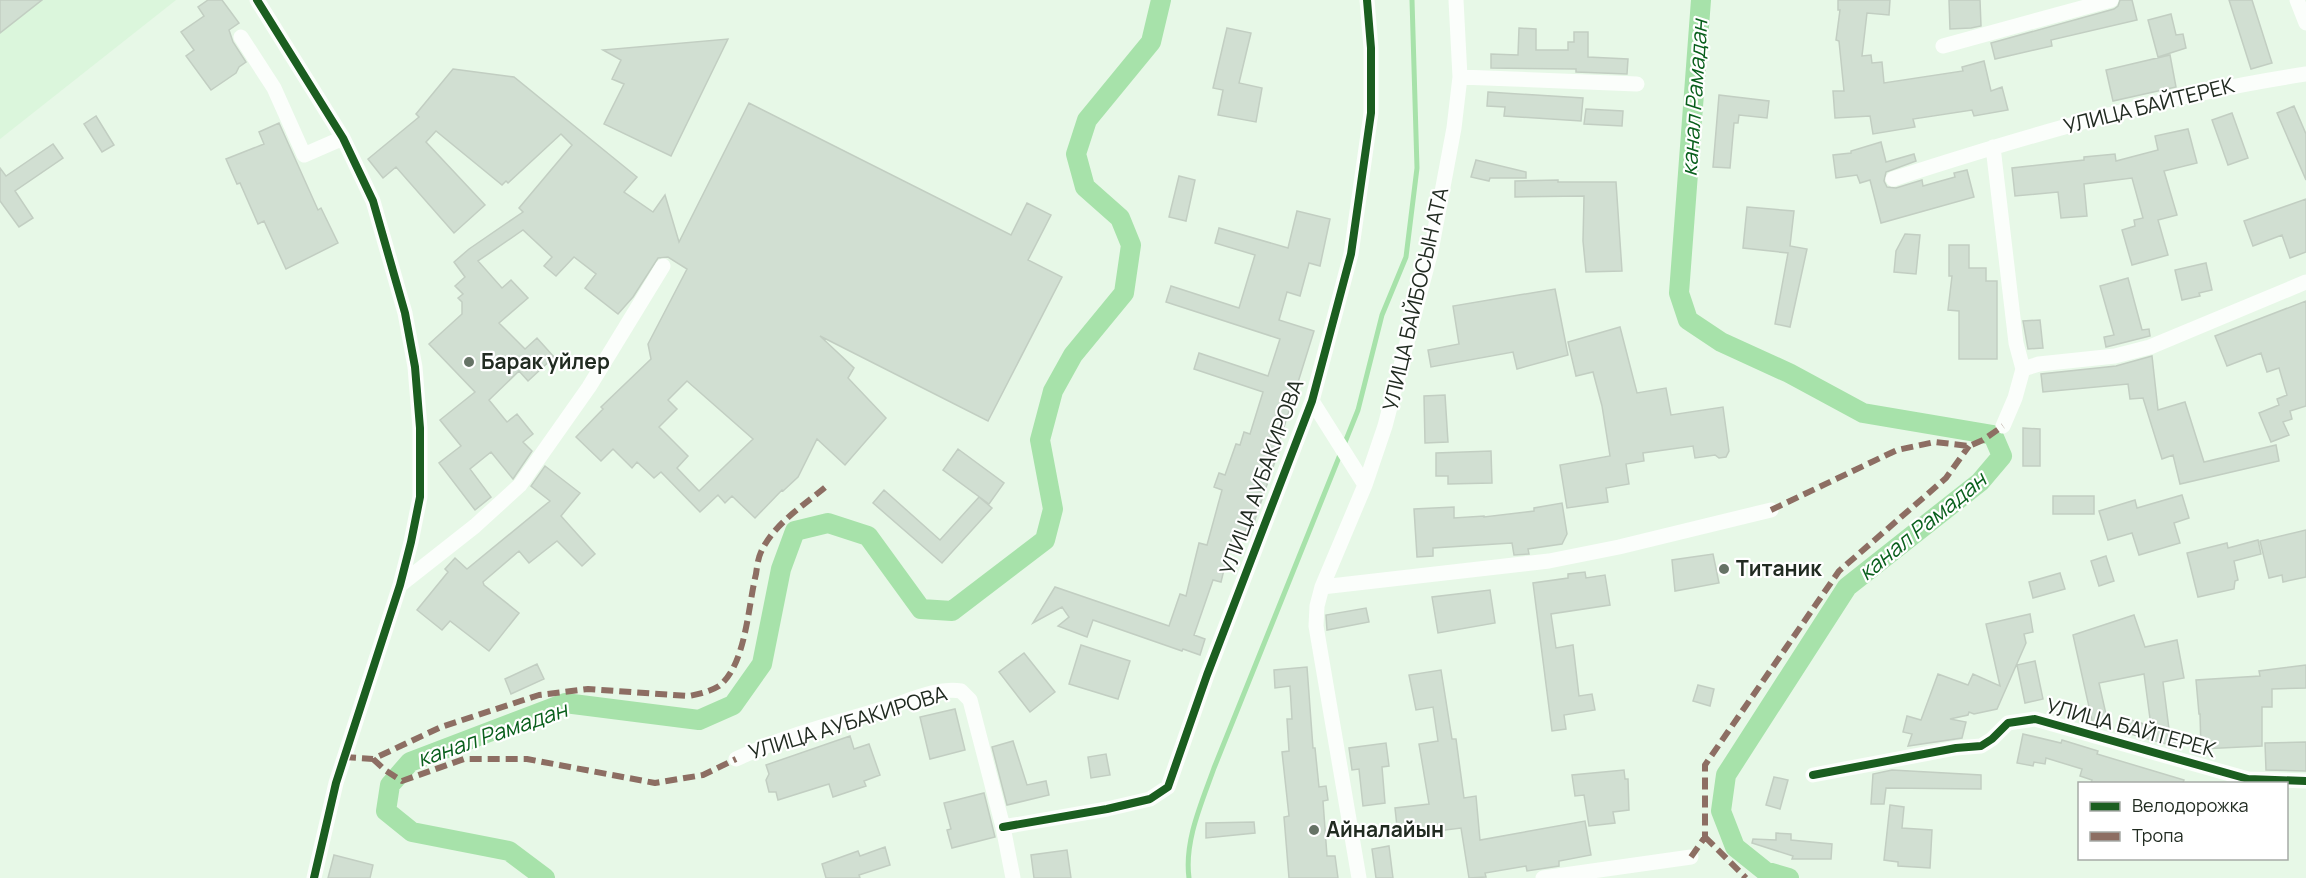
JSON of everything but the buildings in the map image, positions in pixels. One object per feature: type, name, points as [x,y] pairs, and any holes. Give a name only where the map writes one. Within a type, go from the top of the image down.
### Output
[{"type":"street","points":[[257,0],[343,138],[373,201],[405,313],[415,367],[420,429],[420,497],[411,542],[400,585],[336,783],[314,878]]},
{"type":"street","name":"УЛИЦА АУБАКИРОВА","points":[[1003,827],[1149,799],[1168,787],[1207,675],[1312,401],[1351,254],[1371,113],[1371,48],[1367,0]]},
{"type":"street","name":"УЛИЦА БАЙБОСЫН АТА","points":[[1359,878],[1316,626],[1317,606],[1322,587],[1365,485],[1385,426],[1431,251],[1454,128],[1460,77],[1456,0]]},
{"type":"street","points":[[1943,46],[2111,0]]},
{"type":"street","points":[[2297,0],[2306,23]]},
{"type":"street","points":[[241,37],[274,88],[304,155],[343,138]]},
{"type":"street","name":"УЛИЦА БАЙТЕРЕК","points":[[1893,179],[1993,147],[2155,103],[2240,84],[2306,74]]},
{"type":"street","points":[[1460,77],[1637,84]]},
{"type":"street","points":[[1993,147],[2016,343],[2023,369],[2015,398],[2003,426]]},
{"type":"street","points":[[400,585],[475,526],[520,485],[589,387],[663,266]]},
{"type":"street","points":[[2023,369],[2039,364],[2115,356],[2150,347],[2306,282]]},
{"type":"street","points":[[1312,401],[1365,485]]},
{"type":"street","points":[[1322,587],[1548,561],[1619,547],[1771,510]]},
{"type":"street","name":"УЛИЦА АУБАКИРОВА","points":[[736,759],[758,748],[842,721],[943,691],[961,691],[970,700],[1003,827],[1013,878]]},
{"type":"street","name":"УЛИЦА БАЙТЕРЕК","points":[[1813,775],[1956,748],[1981,746],[1992,739],[2008,723],[2035,719],[2248,779],[2262,782],[2306,781]]},
{"type":"street","points":[[1543,878],[1691,857]]},
{"type":"shaded area","points":[[0,0],[176,0],[0,139]]},
{"type":"waterway","name":"канал Рамадан","points":[[545,878],[509,851],[412,832],[386,811],[390,785],[410,762],[565,703],[699,720],[733,705],[762,664],[781,569],[795,531],[828,523],[868,536],[921,609],[952,611],[1045,540],[1053,509],[1040,440],[1053,391],[1073,355],[1124,293],[1131,245],[1120,218],[1085,187],[1076,154],[1087,120],[1151,42],[1161,0]]},
{"type":"waterway","points":[[1189,878],[1189,850],[1199,808],[1358,410],[1382,315],[1406,257],[1417,168],[1412,0]]},
{"type":"waterway","name":"канал Рамадан","points":[[1701,0],[1679,293],[1688,320],[1721,342],[1789,373],[1863,413],[1993,435],[2002,456],[1980,482],[1847,587],[1726,775],[1721,811],[1735,847],[1765,871],[1789,878]]},
{"type":"marked path","points":[[1771,510],[1897,450],[1935,442],[1969,446],[1983,440],[2003,426]]},
{"type":"marked path","points":[[1691,857],[1705,837],[1705,765],[1839,571],[1946,478],[1969,446]]},
{"type":"marked path","points":[[344,757],[373,759],[441,727],[539,695],[588,689],[689,696],[719,686],[728,676],[740,650],[761,552],[782,523],[829,484]]},
{"type":"marked path","points":[[373,759],[402,781],[464,759],[527,759],[655,783],[703,775],[736,759]]},
{"type":"marked path","points":[[1705,837],[1746,878]]},
{"type":"cycle path","points":[[257,0],[343,138],[373,201],[405,313],[415,367],[420,428],[420,497],[411,542],[400,585],[336,783],[314,878]]},
{"type":"cycle path","points":[[1003,827],[1150,799],[1168,787],[1207,675],[1312,401],[1351,254],[1371,113],[1371,48],[1367,0]]},
{"type":"cycle path","points":[[1813,775],[1956,748],[1981,746],[1992,739],[2008,723],[2035,719],[2248,779],[2306,781]]},
{"type":"place","name":"Барак уйлер","points":[[469,362]]},
{"type":"place","name":"Титаник","points":[[1724,569]]},
{"type":"place","name":"Айналайын","points":[[1314,830]]}]
